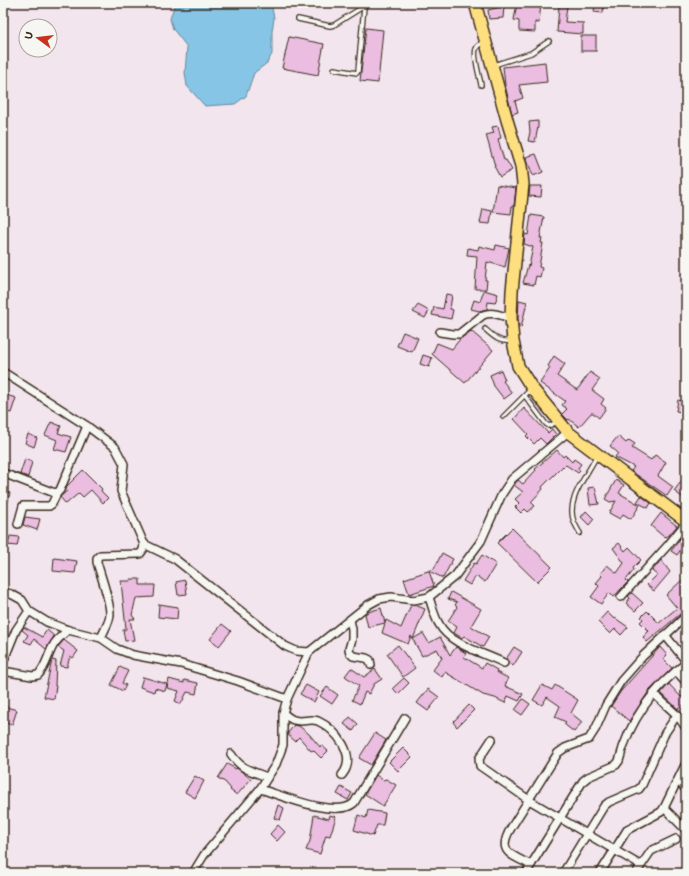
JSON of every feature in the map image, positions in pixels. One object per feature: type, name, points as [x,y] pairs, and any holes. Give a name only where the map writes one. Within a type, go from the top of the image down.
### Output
[{"type":"main road","points":[[475,3],[521,166],[523,184],[512,291],[511,318],[513,341],[518,366],[528,392],[568,432],[686,522]]},
{"type":"street","points":[[440,332],[460,334],[483,315],[488,313],[511,318]]},
{"type":"street","points":[[3,373],[87,426],[115,447],[122,460],[124,469],[122,490],[144,544],[143,550],[140,554],[100,555],[97,558],[110,615],[101,638]]},
{"type":"street","points":[[18,524],[23,506],[49,506],[52,504],[60,490],[87,426]]},
{"type":"street","points":[[193,873],[204,855],[260,788],[276,764],[284,745],[283,713],[287,700],[309,652],[368,605],[379,599],[391,597],[414,600],[430,597],[455,576],[481,541],[502,494],[512,479],[568,432]]},
{"type":"street","points":[[3,473],[57,493]]},
{"type":"street","points":[[622,597],[669,544],[686,522]]},
{"type":"street","points":[[144,544],[175,559],[285,646],[296,651],[309,652]]},
{"type":"street","points":[[3,592],[11,594],[22,600],[29,611],[47,622],[68,630],[101,638],[117,649],[133,656],[181,664],[238,681],[287,700]]},
{"type":"street","points":[[430,597],[439,624],[446,633],[471,650],[504,663]]},
{"type":"street","points":[[3,662],[16,630],[29,611]]},
{"type":"street","points":[[531,864],[508,852],[505,846],[506,837],[558,753],[565,748],[589,739],[596,728],[606,705],[621,681],[643,656],[686,616]]},
{"type":"street","points":[[350,620],[352,629],[352,639],[349,649],[350,653],[353,656],[370,660],[371,665]]},
{"type":"street","points":[[3,672],[32,676],[38,675],[43,670],[58,638],[68,630]]},
{"type":"street","points":[[526,873],[583,781],[588,777],[616,765],[619,761],[634,720],[660,686],[686,662],[665,635]]},
{"type":"street","points":[[676,671],[686,682]]},
{"type":"street","points":[[654,694],[677,715],[686,728]]},
{"type":"street","points":[[283,713],[295,721],[315,720],[332,731],[344,747],[347,758],[346,768],[342,774]]},
{"type":"street","points":[[564,873],[604,806],[609,802],[639,789],[642,785],[665,733],[677,715]]},
{"type":"street","points":[[260,788],[316,807],[345,808],[350,806],[354,803],[405,718]]},
{"type":"street","points":[[492,739],[479,759],[480,766],[529,800],[640,865]]},
{"type":"street","points":[[231,754],[238,764],[244,768],[267,777]]},
{"type":"street","points":[[600,873],[613,850],[627,830],[661,812],[686,763]]},
{"type":"street","points":[[678,781],[686,789]]},
{"type":"street","points":[[664,808],[685,829]]},
{"type":"street","points":[[636,873],[648,854],[676,839]]},
{"type":"lane","points":[[298,19],[330,26],[369,3]]},
{"type":"lane","points":[[334,69],[357,73],[358,71],[364,7]]},
{"type":"lane","points":[[492,66],[531,53],[549,41]]},
{"type":"lane","points":[[481,85],[475,55],[476,49],[479,45],[486,42]]},
{"type":"lane","points":[[485,329],[496,339],[504,342],[513,341]]},
{"type":"lane","points":[[503,417],[528,392]]},
{"type":"lane","points":[[580,533],[574,522],[572,514],[574,500],[597,454]]},
{"type":"water","points":[[175,3],[271,3],[274,18],[272,31],[272,54],[267,63],[254,73],[246,96],[235,104],[205,106],[187,86],[185,73],[187,47],[173,29],[170,19]]},
{"type":"building","points":[[517,3],[541,3],[539,23],[535,22],[535,32],[519,31],[519,21],[514,20]]},
{"type":"building","points":[[595,3],[604,3],[603,13],[594,12]]},
{"type":"building","points":[[504,6],[503,18],[489,19],[488,10]]},
{"type":"building","points":[[559,6],[567,6],[565,22],[583,23],[583,34],[557,32]]},
{"type":"building","points":[[366,28],[383,30],[378,83],[360,81]]},
{"type":"building","points":[[581,36],[596,36],[596,51],[581,51]]},
{"type":"building","points":[[289,37],[324,44],[318,75],[282,68]]},
{"type":"building","points":[[545,62],[547,82],[519,85],[523,98],[515,101],[518,112],[512,114],[505,85],[503,67]]},
{"type":"building","points":[[538,121],[535,142],[528,141],[530,132],[529,122]]},
{"type":"building","points":[[498,126],[501,138],[498,139],[504,160],[506,160],[512,170],[500,177],[494,166],[486,135],[494,133],[492,127]]},
{"type":"building","points":[[536,154],[543,172],[533,176],[526,157]]},
{"type":"building","points":[[497,185],[516,188],[514,206],[512,206],[511,214],[493,212]]},
{"type":"building","points":[[530,186],[542,186],[541,197],[529,196]]},
{"type":"building","points":[[483,209],[492,211],[490,224],[480,223]]},
{"type":"building","points":[[531,215],[544,217],[540,238],[542,238],[541,243],[543,243],[539,267],[542,268],[540,277],[536,276],[534,285],[523,283],[528,265],[529,266],[533,247],[524,244],[525,234],[528,235]]},
{"type":"building","points":[[496,245],[509,248],[505,267],[487,262],[485,280],[487,280],[486,289],[475,289],[477,256],[467,255],[468,248],[478,250],[479,246],[495,250]]},
{"type":"building","points":[[484,290],[498,294],[495,303],[488,302],[487,309],[479,311],[471,309],[474,300],[480,302]]},
{"type":"building","points":[[446,294],[452,295],[450,309],[453,310],[451,319],[432,315],[434,307],[443,309]]},
{"type":"building","points":[[519,300],[527,302],[521,328],[519,327],[518,318]]},
{"type":"building","points":[[418,305],[429,311],[425,318],[413,312]]},
{"type":"building","points":[[471,331],[493,350],[465,383],[432,354],[437,343],[452,349],[460,339]]},
{"type":"building","points":[[403,332],[418,338],[412,352],[397,346]]},
{"type":"building","points":[[423,355],[432,358],[429,367],[420,364]]},
{"type":"building","points":[[554,356],[565,364],[557,376],[577,390],[590,372],[600,379],[592,390],[604,399],[601,404],[606,408],[599,418],[591,413],[579,427],[562,414],[567,409],[562,405],[565,401],[540,383],[550,368],[548,366]]},
{"type":"building","points":[[501,370],[505,380],[503,381],[512,393],[504,399],[494,386],[490,375]]},
{"type":"building","points":[[6,395],[16,398],[11,413],[3,411]]},
{"type":"building","points":[[678,400],[686,402],[686,413],[676,411]]},
{"type":"building","points":[[524,408],[548,433],[552,429],[556,434],[546,444],[540,438],[534,444],[526,436],[528,434],[514,419]]},
{"type":"building","points":[[51,422],[61,426],[58,433],[71,437],[66,452],[54,449],[57,440],[45,435]]},
{"type":"building","points":[[28,434],[37,438],[34,447],[25,443]]},
{"type":"building","points":[[618,436],[626,443],[629,440],[635,444],[632,448],[651,460],[655,455],[666,462],[658,476],[673,487],[667,496],[631,471],[634,467],[615,457],[618,453],[610,446]]},
{"type":"building","points":[[557,450],[563,457],[565,455],[572,462],[574,459],[581,464],[578,468],[580,471],[578,473],[566,465],[564,467],[563,466],[542,487],[543,489],[531,502],[535,506],[528,512],[525,509],[521,513],[515,507],[519,503],[515,499],[523,492],[514,485],[518,480],[523,484],[536,470],[535,469]]},
{"type":"building","points":[[25,459],[32,462],[28,477],[20,474]]},
{"type":"building","points":[[83,470],[102,489],[101,491],[108,498],[103,503],[91,490],[83,497],[79,493],[66,504],[60,497],[67,491],[67,486]]},
{"type":"building","points":[[686,475],[686,500],[674,491]]},
{"type":"building","points":[[616,480],[624,485],[619,493],[640,505],[631,519],[623,514],[620,519],[609,513],[616,501],[610,502],[605,499]]},
{"type":"building","points":[[595,487],[599,504],[590,505],[588,488]]},
{"type":"building","points":[[3,491],[10,493],[5,513],[3,512]]},
{"type":"building","points":[[641,496],[651,503],[648,508],[637,502]]},
{"type":"building","points":[[586,511],[594,519],[589,525],[581,517]]},
{"type":"building","points":[[661,513],[677,526],[667,537],[664,537],[651,526]]},
{"type":"building","points":[[25,517],[40,519],[37,530],[23,525]]},
{"type":"building","points":[[512,528],[552,567],[537,582],[497,543]]},
{"type":"building","points":[[686,531],[686,542],[677,555],[671,551]]},
{"type":"building","points":[[10,536],[19,537],[17,546],[8,545]]},
{"type":"building","points":[[619,543],[625,551],[629,547],[641,560],[633,568],[634,570],[626,580],[628,582],[614,597],[609,593],[601,604],[591,597],[599,586],[596,583],[602,576],[600,574],[607,565],[617,573],[624,563],[613,548]]},
{"type":"building","points":[[442,553],[453,559],[443,578],[429,571],[434,586],[409,594],[404,579],[434,569]]},
{"type":"building","points":[[482,555],[496,564],[485,582],[476,576],[470,585],[463,581],[474,563],[476,564]]},
{"type":"building","points":[[54,558],[77,561],[75,573],[53,571]]},
{"type":"building","points":[[661,560],[670,572],[654,591],[647,585],[657,575],[652,571]]},
{"type":"building","points":[[130,579],[140,579],[140,585],[155,585],[154,597],[136,598],[132,615],[135,619],[130,619],[134,640],[125,641],[123,630],[126,629],[121,581],[131,581]]},
{"type":"building","points":[[185,580],[187,594],[178,595],[176,582]]},
{"type":"building","points":[[682,580],[686,584],[686,609],[647,642],[643,637],[649,631],[640,622],[643,619],[641,617],[647,611],[659,623],[677,608],[666,595]]},
{"type":"building","points":[[451,592],[481,609],[471,626],[489,637],[483,647],[464,636],[462,638],[454,633],[457,627],[448,621],[457,607],[455,605],[457,602],[448,599]]},
{"type":"building","points":[[632,593],[643,603],[635,611],[626,603],[630,598],[628,596]]},
{"type":"building","points":[[159,604],[178,607],[177,619],[158,617]]},
{"type":"building","points":[[411,605],[425,609],[413,639],[423,633],[429,643],[440,637],[450,655],[456,647],[466,653],[464,657],[482,668],[485,663],[497,670],[496,672],[508,678],[505,686],[523,694],[519,701],[508,696],[505,703],[495,698],[483,695],[445,672],[442,677],[433,670],[442,658],[437,649],[422,656],[411,636],[408,644],[382,633],[386,620],[401,628]]},
{"type":"building","points":[[381,608],[385,623],[368,627],[365,614]]},
{"type":"building","points":[[607,612],[614,619],[615,618],[628,627],[621,635],[615,629],[610,634],[598,622]]},
{"type":"building","points":[[222,624],[231,631],[219,646],[210,639]]},
{"type":"building","points":[[24,627],[42,637],[47,630],[54,636],[46,649],[34,639],[31,644],[24,641],[28,635],[22,630]]},
{"type":"building","points":[[64,640],[78,651],[73,658],[70,656],[67,667],[60,666],[64,651],[58,647]]},
{"type":"building","points":[[398,645],[415,668],[403,677],[387,654]]},
{"type":"building","points":[[514,647],[522,652],[513,666],[506,659]]},
{"type":"building","points":[[660,647],[667,655],[663,659],[672,668],[649,691],[629,721],[611,706],[621,691]]},
{"type":"building","points":[[52,660],[56,661],[56,686],[54,699],[44,697]]},
{"type":"building","points":[[120,667],[128,671],[122,683],[126,685],[123,691],[111,685]]},
{"type":"building","points":[[351,668],[364,677],[375,669],[382,679],[374,684],[369,694],[365,692],[360,704],[352,700],[359,686],[345,676]]},
{"type":"building","points":[[143,677],[167,684],[165,691],[155,688],[154,692],[140,687]]},
{"type":"building","points":[[404,678],[409,683],[398,694],[393,688]]},
{"type":"building","points":[[169,679],[184,683],[184,680],[198,683],[196,694],[187,692],[181,704],[175,701],[179,691],[167,688]]},
{"type":"building","points":[[669,684],[681,697],[686,693],[686,703],[678,709],[661,693]]},
{"type":"building","points":[[306,685],[319,692],[314,702],[300,694]]},
{"type":"building","points":[[542,685],[552,690],[555,685],[578,700],[571,713],[582,722],[574,732],[564,724],[566,722],[555,717],[560,706],[547,697],[542,705],[533,700]]},
{"type":"building","points":[[327,687],[338,695],[332,704],[320,696]]},
{"type":"building","points":[[428,689],[439,697],[428,711],[417,703]]},
{"type":"building","points":[[523,699],[530,704],[522,715],[515,710]]},
{"type":"building","points":[[469,705],[474,710],[457,727],[453,722]]},
{"type":"building","points":[[3,706],[17,710],[12,725],[3,722]]},
{"type":"building","points":[[350,717],[358,724],[353,731],[344,724]]},
{"type":"building","points":[[294,725],[299,726],[309,734],[320,747],[321,745],[328,751],[321,758],[313,750],[311,751],[299,737],[295,741],[288,735]]},
{"type":"building","points":[[375,733],[386,740],[371,765],[359,758]]},
{"type":"building","points":[[403,748],[412,757],[398,771],[389,762]]},
{"type":"building","points":[[227,764],[236,769],[237,768],[251,779],[237,795],[230,790],[231,789],[225,782],[218,778]]},
{"type":"building","points":[[376,775],[383,780],[386,779],[396,785],[383,806],[365,794]]},
{"type":"building","points":[[195,776],[204,781],[195,798],[185,792]]},
{"type":"building","points":[[341,787],[352,793],[348,800],[337,794]]},
{"type":"building","points":[[278,805],[284,808],[280,820],[274,818]]},
{"type":"building","points":[[368,810],[385,813],[383,825],[377,825],[373,836],[354,830],[358,815],[366,818]]},
{"type":"building","points":[[314,815],[329,819],[330,815],[336,817],[330,836],[326,835],[320,854],[306,850],[310,841]]},
{"type":"building","points":[[278,825],[285,832],[277,841],[270,834]]}]
